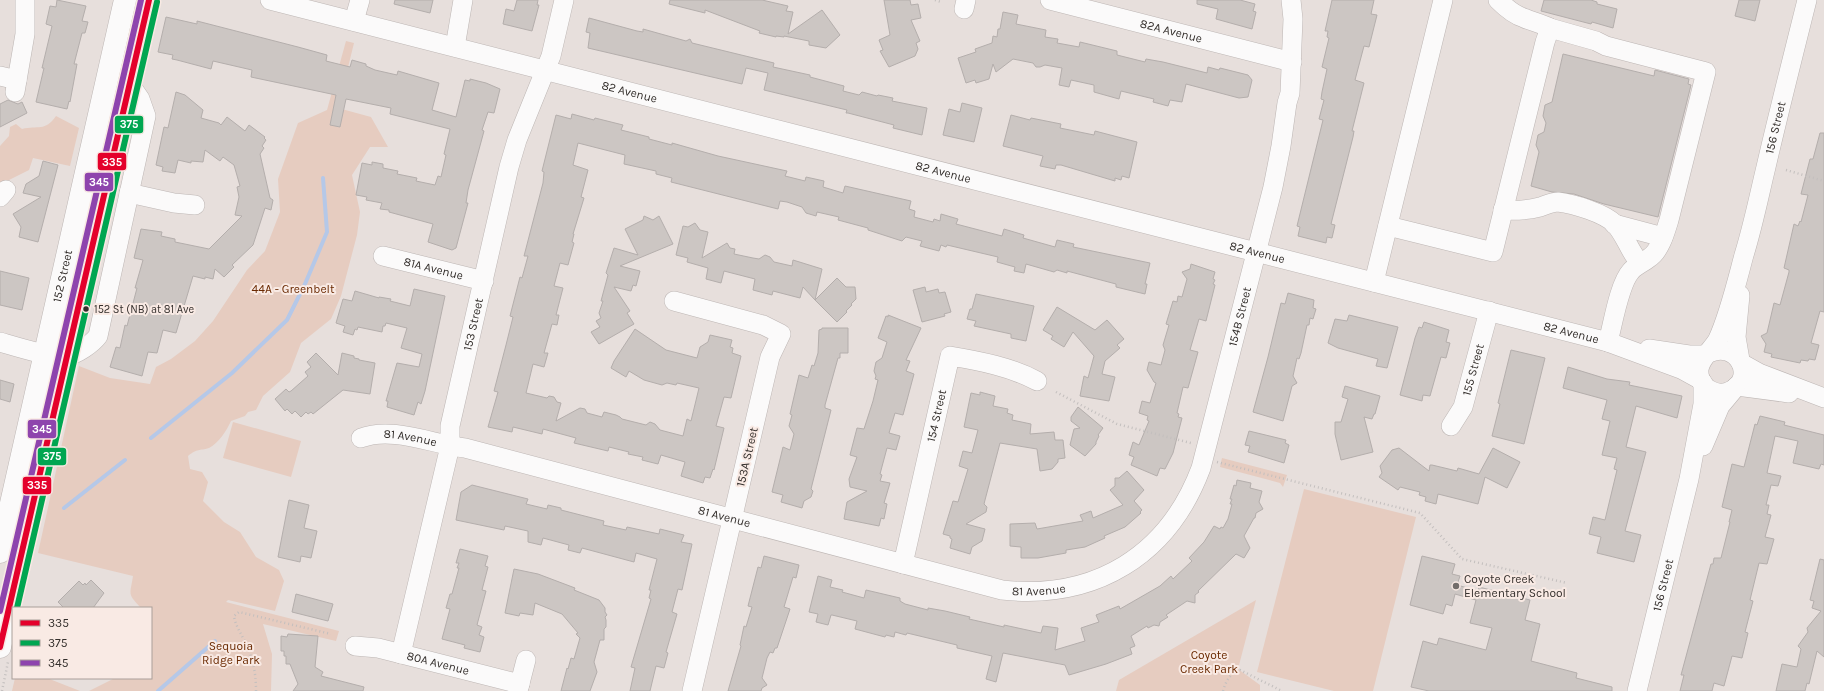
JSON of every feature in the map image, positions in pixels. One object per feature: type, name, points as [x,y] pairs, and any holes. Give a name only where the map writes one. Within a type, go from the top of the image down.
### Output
[{"type":"main road","name":"152 Street","points":[[0,552],[5,504],[44,354],[125,0]]},
{"type":"main road","name":"152 Street","points":[[14,607],[67,356],[149,0]]},
{"type":"main road","name":"152 Street","points":[[5,651],[12,618]]},
{"type":"street","points":[[11,82],[25,34],[25,0]]},
{"type":"street","name":"82 Avenue","points":[[270,0],[1613,343],[1690,355],[1708,354]]},
{"type":"street","points":[[354,22],[360,0]]},
{"type":"street","points":[[455,47],[463,0]]},
{"type":"street","name":"153 Street","points":[[401,654],[450,446],[450,426],[513,153],[551,56],[564,0]]},
{"type":"street","name":"82A Avenue","points":[[1050,0],[1292,62]]},
{"type":"street","name":"154B Street","points":[[1088,583],[1119,569],[1141,554],[1171,524],[1192,490],[1202,463],[1278,166],[1287,103],[1290,93],[1293,19],[1291,0]]},
{"type":"street","points":[[1374,282],[1443,0]]},
{"type":"street","points":[[1498,0],[1510,11],[1523,18],[1540,22],[1550,28],[1596,41],[1606,46],[1706,72],[1669,220],[1663,237],[1650,258],[1640,263],[1630,271],[1625,282],[1613,343]]},
{"type":"street","name":"156 Street","points":[[1708,354],[1720,334],[1745,254],[1807,0]]},
{"type":"street","points":[[1388,226],[1493,252],[1545,42],[1550,28]]},
{"type":"street","points":[[0,342],[44,354],[67,356],[90,345],[98,336],[146,116],[140,99],[129,83]]},
{"type":"street","points":[[130,194],[174,203],[195,205]]},
{"type":"street","points":[[1504,210],[1530,209],[1558,202],[1597,213],[1614,224],[1663,237]]},
{"type":"street","points":[[1614,224],[1625,238],[1632,254],[1640,263]]},
{"type":"street","name":"156 Street","points":[[1740,362],[1736,337],[1745,254]]},
{"type":"street","name":"81A Avenue","points":[[383,256],[484,281]]},
{"type":"street","name":"153A Street","points":[[674,301],[763,325],[781,334],[770,357],[692,691]]},
{"type":"street","name":"155 Street","points":[[1451,426],[1463,407],[1489,311]]},
{"type":"street","name":"82 Avenue","points":[[1613,343],[1682,369],[1702,382]]},
{"type":"street","points":[[1720,350],[1726,350],[1736,355],[1740,362],[1743,375],[1736,387],[1727,392],[1718,393],[1710,390],[1702,382],[1699,370],[1702,360],[1708,354],[1720,350]]},
{"type":"street","name":"154 Street","points":[[903,564],[950,356],[971,359],[1017,371],[1037,381]]},
{"type":"street","points":[[1740,362],[1759,373],[1821,397]]},
{"type":"street","name":"156 Street","points":[[1637,691],[1689,478],[1703,404],[1702,382]]},
{"type":"street","points":[[1736,387],[1821,397]]},
{"type":"street","name":"156 Street","points":[[1689,478],[1718,411],[1736,387]]},
{"type":"street","name":"81 Avenue","points":[[361,438],[378,434],[392,434],[467,449],[903,564],[1008,590],[1055,590],[1088,583]]},
{"type":"street","name":"80A Avenue","points":[[355,646],[378,648],[519,687],[526,660]]},
{"type":"path","points":[[935,0],[941,2]]},
{"type":"path","points":[[1786,170],[1824,181]]},
{"type":"path","points":[[1056,392],[1117,424],[1197,445]]},
{"type":"path","points":[[1213,461],[1420,513],[1462,559],[1567,583]]},
{"type":"path","points":[[256,691],[254,664],[245,640],[234,622],[234,616],[239,612],[331,634]]},
{"type":"path","points":[[2,691],[5,651]]},
{"type":"path","points":[[1224,691],[1226,682],[1232,674],[1240,670],[1282,691]]},
{"type":"green space","points":[[346,41],[354,43],[338,108],[371,117],[388,147],[370,147],[352,175],[360,212],[357,235],[341,296],[331,319],[301,343],[290,372],[263,396],[256,410],[248,412],[245,416],[231,421],[222,436],[212,446],[191,453],[188,456],[190,469],[202,472],[208,482],[203,501],[224,522],[240,532],[256,557],[279,570],[284,581],[275,611],[228,600],[226,602],[339,631],[336,641],[263,624],[272,654],[271,691],[89,691],[113,679],[152,679],[152,607],[140,607],[133,599],[131,591],[133,576],[38,553],[79,366],[110,378],[150,384],[156,367],[171,359],[195,341],[213,321],[247,270],[265,251],[280,212],[278,179],[298,123],[327,110]]},
{"type":"green space","points":[[56,116],[79,128],[70,166],[33,158],[29,170],[5,182],[0,188],[0,146],[9,136],[10,127],[16,124],[22,129],[41,127],[48,124]]},
{"type":"green space","points":[[233,422],[301,441],[291,477],[223,458]]},
{"type":"green space","points":[[1222,458],[1287,475],[1283,487],[1280,483],[1220,467]]},
{"type":"green space","points":[[1304,489],[1416,517],[1373,691],[1334,691],[1257,672]]},
{"type":"green space","name":"Coyote Creek Park","points":[[1256,600],[1238,669],[1260,685],[1260,691],[1116,691],[1119,680]]},
{"type":"green space","points":[[15,679],[50,679],[80,691],[12,691]]},
{"type":"building","points":[[57,0],[86,6],[82,21],[88,22],[85,33],[82,33],[74,64],[77,64],[70,102],[69,101],[67,109],[36,102],[52,26],[46,24],[50,6],[56,7]]},
{"type":"building","points":[[395,0],[433,0],[430,13],[394,4]]},
{"type":"building","points":[[517,0],[538,0],[537,5],[539,5],[532,31],[503,24],[506,9],[514,11]]},
{"type":"building","points":[[670,0],[762,0],[788,6],[786,11],[793,12],[788,34],[822,10],[840,35],[826,48],[809,45],[809,41],[784,36],[776,37],[759,33],[760,31],[705,10],[705,13],[669,4]]},
{"type":"building","points":[[884,0],[910,0],[911,5],[918,4],[921,18],[911,20],[920,41],[916,43],[918,49],[915,56],[889,67],[880,51],[883,50],[879,40],[890,35]]},
{"type":"building","points":[[1197,0],[1240,0],[1255,4],[1253,11],[1256,12],[1252,29],[1216,19],[1218,9],[1197,4]]},
{"type":"building","points":[[1332,0],[1374,0],[1371,14],[1377,15],[1369,47],[1364,46],[1355,80],[1364,83],[1352,131],[1354,131],[1353,137],[1331,224],[1335,225],[1332,238],[1327,237],[1326,243],[1298,236],[1300,227],[1297,226],[1323,120],[1319,119],[1324,100],[1321,99],[1327,69],[1322,67],[1329,38],[1327,37],[1328,31],[1325,31]]},
{"type":"building","points":[[1544,0],[1591,0],[1597,2],[1597,4],[1617,9],[1613,28],[1541,11]]},
{"type":"building","points":[[1739,0],[1760,0],[1755,21],[1735,16]]},
{"type":"building","points":[[1003,12],[1018,15],[1016,24],[1046,30],[1045,37],[1058,39],[1057,43],[1079,47],[1080,42],[1117,51],[1117,55],[1145,62],[1146,59],[1163,62],[1207,73],[1208,67],[1219,70],[1220,68],[1248,75],[1252,80],[1248,97],[1239,98],[1186,84],[1182,102],[1170,100],[1168,106],[1153,102],[1154,99],[1121,91],[1119,99],[1094,92],[1094,85],[1071,80],[1069,87],[1059,85],[1062,68],[1045,65],[1036,67],[1033,63],[1013,59],[996,72],[993,64],[989,79],[976,83],[975,80],[966,83],[958,58],[976,52],[975,49],[992,43],[993,36],[997,37],[998,29],[1000,29]]},
{"type":"building","points":[[166,17],[197,24],[197,21],[298,47],[327,55],[326,61],[350,67],[352,60],[366,64],[366,66],[375,70],[397,75],[398,71],[439,83],[432,110],[456,117],[465,80],[470,81],[470,79],[486,83],[500,89],[494,113],[488,112],[482,130],[484,131],[468,190],[466,203],[468,203],[456,248],[452,250],[428,242],[433,224],[389,212],[389,210],[380,209],[382,203],[366,200],[367,197],[356,195],[362,163],[372,165],[372,162],[383,164],[383,168],[398,171],[397,174],[417,178],[416,181],[435,185],[438,176],[441,177],[446,155],[444,154],[450,129],[390,114],[391,108],[346,99],[340,127],[330,125],[336,95],[251,77],[252,70],[213,61],[211,69],[172,59],[173,55],[158,52]]},
{"type":"building","points":[[589,18],[637,31],[643,32],[643,29],[686,41],[690,39],[692,43],[774,63],[773,67],[810,75],[810,77],[844,86],[843,91],[859,95],[862,92],[893,98],[892,101],[927,108],[922,135],[893,128],[894,125],[846,113],[847,110],[764,90],[768,73],[746,68],[742,84],[588,48],[590,33],[586,32]]},
{"type":"building","points":[[1563,54],[1654,76],[1655,70],[1689,79],[1688,84],[1691,85],[1658,217],[1604,204],[1574,194],[1552,192],[1531,186],[1539,152],[1536,145],[1538,135],[1544,132],[1546,123],[1543,116],[1545,105],[1552,102]]},
{"type":"building","points":[[176,92],[185,95],[203,110],[201,118],[219,123],[221,125],[227,117],[245,131],[249,125],[265,137],[264,138],[266,140],[262,146],[264,148],[260,154],[270,198],[273,200],[271,210],[265,208],[253,245],[232,265],[234,267],[224,277],[215,269],[213,279],[193,276],[176,333],[163,330],[157,353],[148,352],[142,376],[110,367],[116,347],[120,348],[125,325],[127,326],[137,288],[135,288],[143,260],[134,258],[141,229],[162,232],[161,236],[175,239],[175,242],[209,249],[242,216],[235,215],[239,197],[237,187],[240,186],[234,165],[223,157],[220,161],[205,150],[203,162],[191,161],[191,163],[178,160],[175,173],[162,171],[163,167],[156,165],[164,127],[168,128]]},
{"type":"building","points":[[8,100],[18,104],[22,102],[27,113],[0,127],[0,104]]},
{"type":"building","points":[[962,103],[982,108],[974,142],[943,135],[949,109],[960,112]]},
{"type":"building","points":[[572,114],[594,120],[595,118],[623,125],[621,130],[649,137],[649,139],[672,145],[672,143],[718,156],[787,171],[785,176],[805,181],[806,177],[824,181],[823,187],[843,193],[845,186],[911,201],[909,209],[915,211],[914,217],[933,222],[934,219],[940,221],[941,214],[958,219],[956,224],[1002,236],[1004,229],[1024,235],[1023,238],[1055,247],[1057,240],[1074,244],[1073,247],[1150,263],[1145,284],[1147,284],[1145,294],[1116,287],[1116,284],[1067,271],[1067,273],[1057,270],[1054,272],[1026,264],[1024,273],[1014,271],[1015,267],[997,262],[998,257],[947,245],[946,247],[941,245],[939,251],[920,246],[922,241],[906,237],[902,241],[868,230],[868,228],[838,220],[839,217],[817,212],[816,216],[806,213],[802,207],[787,202],[780,201],[778,209],[671,182],[672,178],[656,174],[656,171],[624,164],[625,155],[578,143],[573,165],[588,170],[581,197],[584,198],[573,234],[572,242],[574,243],[568,265],[560,263],[554,286],[563,288],[556,315],[559,315],[557,325],[552,324],[544,353],[548,353],[544,367],[533,364],[526,393],[547,398],[549,396],[554,397],[557,402],[561,403],[556,421],[580,408],[585,409],[587,413],[602,417],[604,412],[616,415],[622,419],[646,425],[650,422],[655,424],[660,430],[683,436],[687,419],[691,421],[699,388],[677,383],[676,385],[667,383],[662,385],[644,380],[629,371],[626,377],[611,368],[614,361],[635,329],[666,350],[697,358],[700,347],[708,342],[710,335],[732,340],[730,347],[733,348],[732,353],[741,356],[731,398],[724,397],[716,426],[724,428],[714,470],[713,469],[710,478],[705,477],[703,483],[681,476],[685,462],[661,455],[658,464],[642,460],[643,457],[628,454],[629,452],[609,447],[608,451],[574,443],[576,438],[543,429],[542,434],[513,427],[512,432],[488,427],[498,392],[494,391],[513,317],[510,316],[520,277],[522,278],[528,256],[524,256],[543,183],[544,172],[542,171],[556,115],[571,119]]},
{"type":"building","points":[[1011,115],[1030,120],[1031,118],[1061,124],[1060,128],[1094,135],[1095,131],[1137,142],[1129,178],[1122,176],[1121,180],[1115,178],[1115,181],[1061,165],[1056,165],[1055,169],[1040,166],[1043,156],[1003,146]]},
{"type":"building","points":[[1820,133],[1824,133],[1824,312],[1820,311],[1811,343],[1819,345],[1815,360],[1801,360],[1800,363],[1771,357],[1772,354],[1764,352],[1766,344],[1761,336],[1767,333],[1774,303],[1780,305],[1789,272],[1789,270],[1784,268],[1794,224],[1798,226],[1800,221],[1801,222],[1808,195],[1801,194],[1810,159],[1813,159]]},
{"type":"building","points":[[43,161],[58,165],[38,242],[19,237],[21,227],[13,214],[41,197],[23,193],[26,184],[39,176]]},
{"type":"building","points":[[644,216],[653,220],[659,216],[673,244],[620,266],[640,271],[636,286],[633,285],[631,291],[614,287],[630,311],[627,313],[634,324],[599,344],[591,332],[600,327],[596,321],[601,318],[599,313],[608,275],[606,273],[614,248],[638,255],[625,229],[643,220]]},
{"type":"building","points":[[695,223],[700,230],[708,232],[702,258],[727,243],[730,248],[735,249],[734,254],[759,259],[765,255],[770,257],[774,262],[792,266],[793,260],[822,269],[815,300],[803,287],[800,298],[773,291],[772,295],[753,290],[755,279],[724,271],[721,283],[706,279],[708,268],[687,262],[688,258],[676,255],[683,226],[688,227]]},
{"type":"building","points":[[1191,264],[1215,272],[1213,279],[1215,280],[1213,284],[1215,285],[1206,321],[1199,319],[1190,350],[1198,352],[1188,388],[1183,387],[1177,413],[1179,414],[1178,417],[1182,418],[1173,453],[1165,469],[1160,468],[1157,476],[1131,465],[1134,457],[1129,455],[1133,442],[1139,445],[1149,421],[1147,420],[1148,416],[1139,413],[1142,401],[1150,403],[1156,383],[1147,370],[1149,362],[1161,365],[1165,350],[1163,345],[1169,325],[1166,324],[1173,301],[1177,302],[1178,296],[1182,297],[1187,279],[1182,272],[1190,269]]},
{"type":"building","points":[[0,271],[29,278],[22,310],[0,305]]},
{"type":"building","points":[[837,278],[846,287],[855,287],[856,299],[846,311],[847,312],[837,322],[815,300]]},
{"type":"building","points":[[925,287],[926,292],[938,289],[939,293],[945,292],[951,312],[944,314],[945,316],[922,322],[913,290]]},
{"type":"building","points":[[414,289],[445,296],[425,391],[421,404],[418,402],[414,415],[387,407],[388,401],[386,401],[397,363],[419,367],[422,354],[401,348],[407,328],[386,323],[385,326],[383,326],[382,332],[358,327],[357,330],[355,329],[353,335],[343,332],[345,326],[336,323],[343,299],[352,301],[355,291],[379,298],[391,299],[390,301],[410,306]]},
{"type":"building","points":[[1288,293],[1314,300],[1313,308],[1316,309],[1313,319],[1310,318],[1309,325],[1307,325],[1301,353],[1299,359],[1297,358],[1293,376],[1297,383],[1292,386],[1283,421],[1253,412],[1281,303],[1285,304]]},
{"type":"building","points":[[976,294],[1034,306],[1026,341],[1011,338],[1011,334],[974,326],[976,321],[967,319],[970,309],[972,309]]},
{"type":"building","points":[[1057,307],[1095,330],[1107,320],[1124,339],[1117,345],[1120,348],[1105,361],[1102,374],[1115,377],[1109,401],[1080,396],[1084,376],[1088,378],[1094,356],[1073,332],[1064,347],[1051,339],[1053,336],[1043,330]]},
{"type":"building","points":[[888,315],[921,328],[906,360],[910,361],[906,371],[914,374],[903,415],[895,413],[889,433],[900,436],[896,450],[887,448],[880,474],[882,475],[880,481],[890,483],[884,503],[887,504],[884,519],[881,518],[879,526],[844,519],[847,502],[867,491],[850,487],[849,479],[857,457],[850,455],[857,428],[864,429],[873,401],[878,380],[875,379],[876,376],[874,371],[876,362],[882,358],[887,342],[878,338],[886,316],[888,317]]},
{"type":"building","points":[[1349,315],[1398,327],[1387,368],[1376,366],[1378,359],[1338,348],[1328,343],[1335,319],[1347,321]]},
{"type":"building","points":[[1424,322],[1449,330],[1446,342],[1450,343],[1446,358],[1441,357],[1430,396],[1423,395],[1422,401],[1400,395],[1415,338],[1419,327],[1422,328]]},
{"type":"building","points":[[822,328],[848,328],[848,353],[840,353],[840,358],[838,358],[825,405],[825,408],[831,410],[811,489],[813,491],[811,497],[804,501],[802,508],[781,502],[783,495],[772,492],[783,447],[790,450],[794,434],[789,426],[792,415],[790,414],[799,375],[808,378],[812,365],[814,366],[818,353],[819,330]]},
{"type":"building","points":[[1511,350],[1545,358],[1524,444],[1492,436],[1500,404],[1498,403]]},
{"type":"building","points":[[316,353],[338,375],[342,353],[354,356],[354,358],[359,360],[375,363],[370,394],[343,390],[313,414],[311,412],[308,414],[306,412],[301,417],[295,411],[292,414],[287,409],[285,411],[275,399],[286,389],[289,392],[291,391],[308,376],[305,372],[311,367],[307,362]]},
{"type":"building","points":[[1568,367],[1607,379],[1630,382],[1629,385],[1682,396],[1677,418],[1636,406],[1626,447],[1646,452],[1625,531],[1641,535],[1634,562],[1597,553],[1601,537],[1589,534],[1593,517],[1605,520],[1617,470],[1614,469],[1617,458],[1602,455],[1610,421],[1602,419],[1607,400],[1563,388]]},
{"type":"building","points":[[0,380],[14,384],[10,402],[0,399]]},
{"type":"building","points":[[1345,386],[1380,396],[1372,419],[1364,417],[1373,452],[1341,460],[1335,434],[1335,422],[1341,422],[1348,399],[1342,397]]},
{"type":"building","points":[[980,392],[995,396],[993,406],[1008,409],[1007,413],[1013,415],[1012,420],[1031,424],[1030,434],[1054,432],[1055,440],[1063,440],[1065,458],[1058,459],[1058,462],[1052,469],[1040,471],[1037,449],[1000,443],[984,504],[987,507],[986,512],[966,524],[985,529],[982,541],[972,547],[970,554],[950,548],[952,539],[950,536],[943,534],[953,501],[958,502],[968,469],[959,466],[963,451],[972,453],[978,430],[964,427],[971,393],[980,395]]},
{"type":"building","points":[[1078,407],[1103,428],[1098,435],[1096,444],[1085,456],[1070,445],[1074,429],[1080,428],[1071,421],[1071,417]]},
{"type":"building","points":[[1760,416],[1785,422],[1784,425],[1824,435],[1824,465],[1821,464],[1819,469],[1793,463],[1798,441],[1775,436],[1767,473],[1781,476],[1778,486],[1771,485],[1766,505],[1769,505],[1767,514],[1771,515],[1765,537],[1774,539],[1767,564],[1759,563],[1750,600],[1753,601],[1745,632],[1748,633],[1742,658],[1732,656],[1724,686],[1714,683],[1712,691],[1680,691],[1684,675],[1681,675],[1711,564],[1713,564],[1714,558],[1721,558],[1730,522],[1732,510],[1722,507],[1732,464],[1744,467],[1755,424],[1757,425]]},
{"type":"building","points":[[1249,431],[1286,440],[1285,443],[1289,445],[1284,463],[1248,452],[1250,446],[1245,445]]},
{"type":"building","points":[[1399,448],[1429,471],[1430,465],[1432,465],[1457,471],[1458,468],[1479,474],[1493,448],[1520,462],[1507,488],[1485,477],[1478,504],[1438,494],[1436,504],[1425,501],[1426,497],[1419,495],[1420,492],[1400,487],[1398,490],[1379,477],[1382,473],[1380,466],[1392,450]]},
{"type":"building","points":[[1127,471],[1144,490],[1134,501],[1142,510],[1140,512],[1141,513],[1125,527],[1104,536],[1105,538],[1085,547],[1066,550],[1066,553],[1038,558],[1021,558],[1021,547],[1010,546],[1010,524],[1035,523],[1037,529],[1083,521],[1080,515],[1091,511],[1093,518],[1123,505],[1110,490],[1115,486],[1115,478],[1119,478]]},
{"type":"building","points":[[1237,480],[1251,483],[1250,488],[1262,491],[1259,502],[1263,509],[1256,513],[1255,518],[1244,536],[1250,548],[1244,558],[1236,554],[1198,591],[1199,592],[1195,595],[1195,603],[1187,601],[1166,615],[1168,617],[1160,622],[1159,626],[1154,625],[1148,628],[1147,626],[1131,636],[1135,646],[1130,648],[1132,654],[1106,664],[1069,675],[1065,665],[1003,653],[996,682],[986,679],[992,656],[957,648],[957,645],[907,633],[906,635],[895,632],[894,637],[886,635],[885,637],[855,629],[857,621],[832,615],[828,625],[816,622],[818,614],[809,612],[818,576],[832,580],[830,587],[864,598],[866,590],[900,598],[900,601],[905,604],[928,610],[928,608],[945,611],[970,617],[969,619],[1004,627],[1004,625],[1041,633],[1043,626],[1058,628],[1055,650],[1085,641],[1081,628],[1099,622],[1096,615],[1119,606],[1120,609],[1160,586],[1171,576],[1173,579],[1192,561],[1189,558],[1204,542],[1214,526],[1220,529],[1221,527],[1223,528],[1228,519],[1232,504],[1230,504],[1232,499],[1230,499]]},
{"type":"building","points":[[472,485],[528,499],[526,504],[547,509],[548,505],[561,508],[561,510],[604,521],[603,525],[626,530],[627,527],[659,534],[660,529],[684,535],[681,542],[692,544],[682,590],[678,589],[672,612],[677,614],[666,652],[668,653],[664,668],[656,666],[650,691],[630,691],[635,668],[631,667],[651,599],[649,598],[651,590],[649,590],[657,559],[636,553],[634,562],[582,548],[580,553],[568,550],[569,545],[543,538],[541,545],[528,542],[528,531],[505,526],[504,530],[456,520],[461,492]]},
{"type":"building","points":[[289,500],[309,505],[304,528],[317,531],[311,558],[301,556],[300,562],[278,557]]},
{"type":"building","points":[[460,549],[488,556],[485,566],[488,567],[482,590],[486,591],[477,625],[482,627],[479,635],[484,637],[480,652],[464,648],[465,645],[442,639],[450,609],[446,608],[450,594],[452,594],[459,568],[457,568],[459,563],[456,563]]},
{"type":"building","points":[[764,556],[799,565],[796,578],[793,577],[784,607],[790,609],[777,648],[775,648],[773,653],[770,652],[767,658],[762,678],[767,685],[762,688],[761,691],[728,691],[741,646],[744,626],[746,627],[752,607],[748,606],[758,567],[761,568]]},
{"type":"building","points":[[1422,556],[1455,564],[1452,574],[1460,576],[1457,585],[1478,591],[1479,587],[1530,600],[1525,620],[1540,624],[1531,661],[1577,673],[1576,678],[1612,687],[1612,691],[1429,691],[1411,687],[1423,641],[1437,645],[1439,638],[1486,650],[1492,628],[1470,623],[1476,600],[1455,594],[1452,606],[1446,604],[1443,614],[1410,605]]},
{"type":"building","points":[[1820,559],[1824,560],[1824,657],[1817,651],[1809,684],[1807,683],[1805,691],[1776,691],[1782,664],[1797,667],[1801,649],[1798,646],[1808,632],[1807,628],[1821,611],[1812,608],[1814,601],[1810,600]]},
{"type":"building","points":[[514,569],[538,574],[575,588],[574,590],[599,600],[605,608],[607,615],[605,617],[606,627],[604,629],[604,640],[600,640],[594,662],[597,672],[590,691],[561,691],[567,668],[568,669],[571,658],[574,659],[580,638],[576,634],[578,633],[562,614],[535,603],[533,615],[520,613],[519,616],[505,613]]},
{"type":"building","points":[[91,580],[104,593],[94,607],[63,607],[58,602],[79,581],[83,585],[85,583],[86,585]]},
{"type":"building","points":[[296,594],[333,604],[328,621],[292,612]]},
{"type":"building","points":[[288,634],[318,636],[315,667],[323,672],[321,676],[364,687],[363,691],[293,691],[298,684],[290,664],[286,664],[286,656],[284,656],[284,651],[281,651],[281,636],[287,637]]},
{"type":"waterway","points":[[151,438],[232,373],[287,320],[305,284],[327,232],[323,178]]},
{"type":"waterway","points":[[64,508],[125,460]]},
{"type":"waterway","points":[[158,691],[215,641]]},
{"type":"transit line","name":"345","points":[[0,611],[141,0]]},
{"type":"transit line","name":"335","points":[[0,647],[149,0]]},
{"type":"transit line","name":"375","points":[[17,607],[157,2]]},
{"type":"place","name":"152 St (NB) at 81 Ave","points":[[86,309]]},
{"type":"place","name":"Coyote Creek Elementary School","points":[[1456,586]]},
{"type":"park label","name":"44A - Greenbelt","points":[[293,289]]},
{"type":"park label","name":"Sequoia Ridge Park","points":[[231,653]]}]
